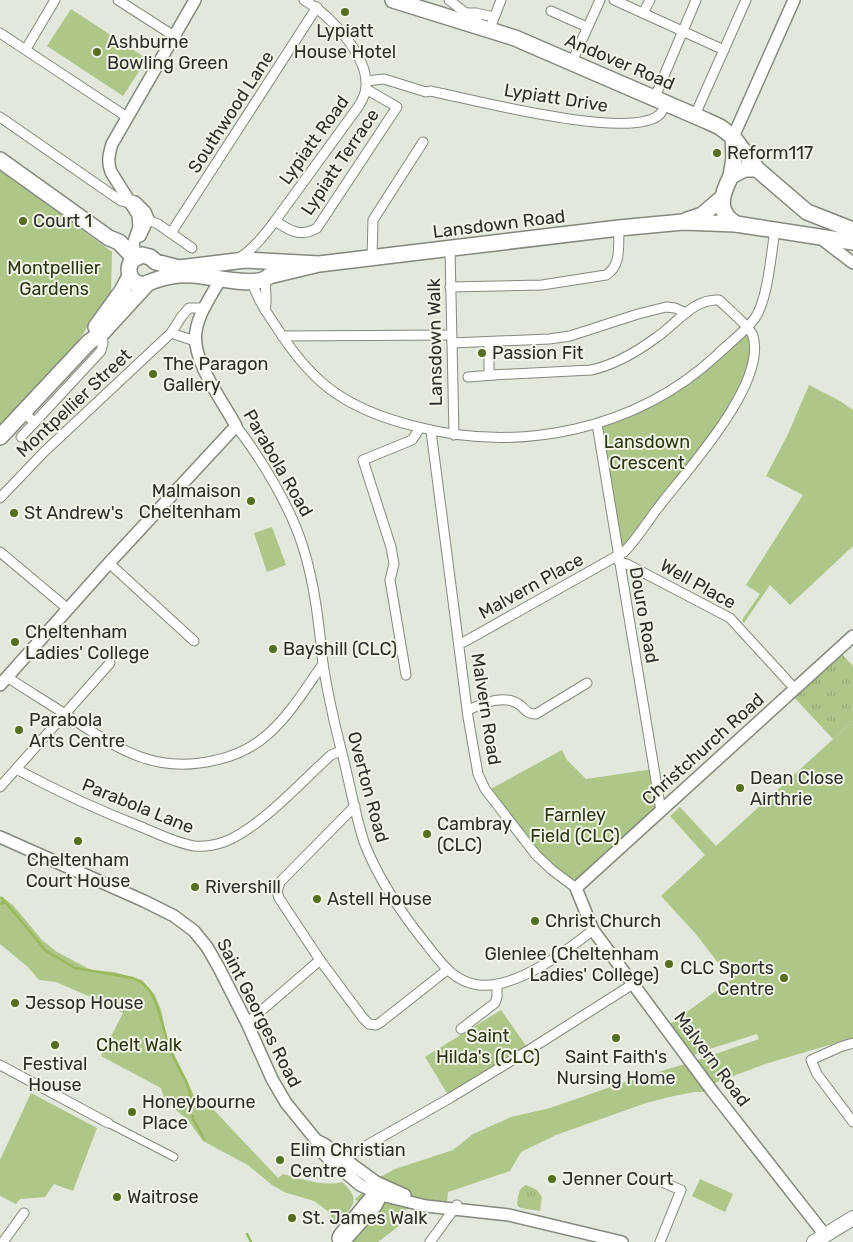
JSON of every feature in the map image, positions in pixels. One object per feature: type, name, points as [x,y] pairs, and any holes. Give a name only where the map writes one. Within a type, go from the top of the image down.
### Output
[{"type":"main road","name":"Andover Road","points":[[393,0],[491,24],[515,38],[720,127],[733,137],[757,169],[807,212]]},
{"type":"main road","points":[[733,137],[734,158],[731,176],[722,198],[724,212],[736,224]]},
{"type":"main road","points":[[0,160],[120,240],[134,262],[137,283],[150,282]]},
{"type":"main road","points":[[731,176],[745,169],[757,169]]},
{"type":"main road","name":"Lansdown Road","points":[[683,222],[702,214],[722,198]]},
{"type":"main road","points":[[853,230],[807,212],[806,222],[800,233],[853,242]]},
{"type":"main road","name":"Lansdown Road","points":[[150,282],[183,274],[232,280],[268,278],[319,264],[683,222],[736,224],[800,233]]},
{"type":"main road","points":[[0,436],[29,418],[95,337],[158,272],[156,262],[150,257],[134,262]]},
{"type":"main road","name":"Lansdown Road","points":[[156,262],[179,268],[245,260],[319,264]]},
{"type":"main road","points":[[263,261],[267,262],[269,267],[268,278]]},
{"type":"main road","points":[[95,337],[95,328],[122,292],[134,262]]},
{"type":"main road","points":[[230,262],[232,280]]},
{"type":"main road","points":[[819,1238],[853,1218]]},
{"type":"street","points":[[26,49],[54,0]]},
{"type":"street","points":[[118,0],[174,36]]},
{"type":"street","points":[[192,248],[171,233],[138,215],[111,172],[108,158],[112,144],[127,117],[196,0]]},
{"type":"street","points":[[304,0],[317,7],[333,22],[353,48],[361,63],[366,85]]},
{"type":"street","name":"Andover Road","points":[[449,0],[467,13],[491,24]]},
{"type":"street","points":[[491,24],[501,0]]},
{"type":"street","points":[[572,62],[600,0]]},
{"type":"street","points":[[614,0],[724,50]]},
{"type":"street","points":[[643,13],[650,0]]},
{"type":"street","points":[[660,100],[682,31],[696,0]]},
{"type":"street","points":[[695,115],[746,0]]},
{"type":"street","points":[[733,137],[794,0]]},
{"type":"street","name":"Southwood Lane","points":[[171,233],[317,7]]},
{"type":"street","points":[[551,10],[587,27]]},
{"type":"street","name":"Andover Road","points":[[467,13],[476,12],[491,24]]},
{"type":"street","points":[[0,33],[127,117]]},
{"type":"street","name":"Lypiatt Drive","points":[[366,85],[384,79],[426,92],[430,91],[570,120],[596,123],[636,122],[657,117],[661,114],[660,100]]},
{"type":"street","name":"Lypiatt Terrace","points":[[275,221],[297,233],[307,233],[316,228],[397,107],[366,85]]},
{"type":"street","name":"Lypiatt Road","points":[[230,262],[252,250],[261,236],[275,221],[358,107],[364,98],[366,85]]},
{"type":"street","points":[[0,118],[121,201],[129,199]]},
{"type":"street","points":[[372,258],[372,220],[423,142]]},
{"type":"street","points":[[134,262],[133,248],[120,240],[139,227],[144,218]]},
{"type":"street","points":[[134,262],[144,218]]},
{"type":"street","points":[[450,288],[542,285],[601,277],[610,273],[617,262],[619,228]]},
{"type":"street","points":[[232,280],[252,286],[259,302],[307,368],[333,392],[365,410],[420,428],[454,435],[494,438],[527,437],[562,433],[597,424],[637,409],[677,387],[702,369],[754,319],[760,306],[775,230]]},
{"type":"street","points":[[817,235],[853,263]]},
{"type":"street","name":"Lansdown Walk","points":[[450,249],[454,435]]},
{"type":"street","points":[[252,250],[263,261]]},
{"type":"street","points":[[200,275],[210,288],[210,297]]},
{"type":"street","points":[[265,310],[267,304],[264,291],[268,278]]},
{"type":"street","name":"Parabola Road","points":[[232,280],[210,297],[204,308],[196,329],[197,356],[236,426],[254,451],[288,510],[303,546],[313,587],[324,664]]},
{"type":"street","points":[[468,377],[583,371],[606,366],[646,345],[701,302],[719,300],[747,327]]},
{"type":"street","points":[[282,336],[452,339],[489,342],[549,339],[570,336],[666,307],[675,308],[686,313]]},
{"type":"street","name":"Montpellier Street","points":[[0,498],[41,455],[171,333],[189,308],[204,308]]},
{"type":"street","name":"Malvern Place","points":[[459,642],[464,642],[618,559],[638,537],[726,420],[751,372],[754,362],[754,339],[752,332],[747,327]]},
{"type":"street","points":[[171,333],[196,340]]},
{"type":"street","points":[[489,342],[489,371],[494,375]]},
{"type":"street","points":[[21,437],[29,418]]},
{"type":"street","name":"Douro Road","points":[[597,424],[661,811]]},
{"type":"street","points":[[236,426],[4,681],[66,715],[118,748],[140,758],[174,764],[208,762],[240,752],[267,735],[295,705],[324,664]]},
{"type":"street","points":[[406,675],[390,580],[394,564],[392,547],[363,460],[412,440],[420,428]]},
{"type":"street","name":"Malvern Road","points":[[431,431],[468,710],[481,782],[536,855],[576,888],[593,930],[819,1238]]},
{"type":"street","points":[[0,552],[68,609]]},
{"type":"street","name":"Well Place","points":[[618,559],[730,618],[795,689]]},
{"type":"street","points":[[110,563],[194,641]]},
{"type":"street","name":"Christchurch Road","points":[[576,888],[853,636]]},
{"type":"street","points":[[0,788],[110,664]]},
{"type":"street","name":"Overton Road","points":[[324,664],[327,692],[364,840],[380,878],[420,937],[447,970],[458,978],[471,983],[497,984],[550,962],[593,930]]},
{"type":"street","points":[[468,710],[489,700],[500,700],[517,703],[527,712],[536,714],[587,683]]},
{"type":"street","name":"Parabola Lane","points":[[16,769],[67,795],[135,825],[182,843],[204,846],[223,842],[244,831],[264,817],[330,755],[341,751]]},
{"type":"street","points":[[355,806],[278,886],[276,892],[279,898],[320,960],[366,1022],[373,1025],[381,1022],[447,970]]},
{"type":"street","name":"Saint Georges Road","points":[[0,837],[174,916],[201,939],[247,1022],[272,1079],[286,1103],[316,1140],[324,1144],[347,1166],[380,1190],[466,1211],[472,1210],[508,1215],[622,1242]]},
{"type":"street","points":[[247,1022],[320,960]]},
{"type":"street","points":[[461,1029],[495,1003],[497,984]]},
{"type":"street","points":[[347,1166],[362,1147],[450,1098],[634,984]]},
{"type":"street","points":[[853,1043],[811,1060],[817,1074],[853,1122]]},
{"type":"street","points":[[0,1065],[174,1156]]},
{"type":"street","points":[[655,1179],[681,1190],[660,1242]]},
{"type":"street","points":[[339,1242],[340,1234],[380,1190]]},
{"type":"street","points":[[344,1242],[376,1206],[380,1190]]},
{"type":"street","points":[[430,1242],[456,1208]]},
{"type":"street","points":[[3,1242],[24,1213]]},
{"type":"green space","name":"Ashburne Bowling Green","points":[[71,9],[147,59],[123,96],[47,46]]},
{"type":"green space","name":"Montpellier Gardens","points":[[0,170],[112,252],[111,292],[74,347],[0,431]]},
{"type":"green space","name":"Lansdown Crescent","points":[[747,327],[754,356],[727,420],[618,557],[597,424],[653,401]]},
{"type":"green space","points":[[809,385],[853,410],[853,546],[790,605],[770,585],[744,623],[742,620],[760,594],[746,585],[803,495],[766,476],[788,434]]},
{"type":"green space","points":[[272,527],[286,565],[267,572],[254,533]]},
{"type":"green space","points":[[838,650],[853,666],[853,721],[833,739],[790,693]]},
{"type":"green space","points":[[853,721],[853,1038],[765,1064],[709,1085],[713,1092],[694,1092],[646,1103],[556,1135],[521,1152],[510,1171],[448,1192],[447,1204],[428,1202],[402,1211],[399,1226],[378,1242],[352,1242],[376,1216],[355,1199],[382,1176],[395,1169],[453,1150],[473,1134],[511,1117],[550,1108],[759,1039],[757,1034],[700,1052],[689,1058],[666,1027],[735,977],[727,969],[723,969],[695,933],[661,896],[705,855],[670,816],[680,807],[716,846]]},
{"type":"green space","name":"Farnley Field (CLC)","points":[[562,750],[567,760],[586,779],[654,769],[661,811],[576,888],[552,870],[487,791]]},
{"type":"green space","name":"Chelt Walk","points":[[0,896],[13,905],[42,940],[57,952],[91,970],[114,972],[142,980],[155,995],[161,1010],[168,1041],[197,1102],[214,1110],[278,1178],[283,1174],[328,1184],[342,1182],[354,1199],[351,1208],[337,1225],[329,1212],[314,1201],[284,1192],[272,1185],[248,1165],[203,1141],[188,1120],[165,1101],[161,1088],[101,1056],[123,1013],[56,982],[39,980],[28,967],[0,944]]},
{"type":"green space","name":"Saint Hilda's (CLC)","points":[[501,1010],[529,1050],[450,1098],[425,1057]]},
{"type":"green space","points":[[31,1093],[97,1128],[73,1191],[54,1184],[45,1197],[20,1199],[16,1204],[0,1196],[0,1160]]},
{"type":"green space","points":[[700,1179],[733,1194],[725,1212],[692,1196]]},
{"type":"green space","points":[[526,1185],[537,1190],[542,1197],[540,1211],[521,1208],[517,1205],[520,1191]]},
{"type":"waterway","points":[[2,898],[46,951],[75,968],[133,978],[150,991],[157,1005],[170,1051],[186,1081],[192,1100]]},
{"type":"waterway","points":[[0,904],[6,902]]},
{"type":"waterway","points":[[193,1116],[204,1139]]},
{"type":"waterway","points":[[247,1234],[251,1242]]},
{"type":"place","name":"Lypiatt House Hotel","points":[[345,12]]},
{"type":"place","name":"Ashburne Bowling Green","points":[[97,52]]},
{"type":"place","name":"Reform117","points":[[717,153]]},
{"type":"place","name":"Court 1","points":[[23,221]]},
{"type":"place","name":"Passion Fit","points":[[482,353]]},
{"type":"place","name":"The Paragon Gallery","points":[[153,374]]},
{"type":"place","name":"Malmaison Cheltenham","points":[[251,501]]},
{"type":"place","name":"St Andrew's","points":[[14,513]]},
{"type":"place","name":"Cheltenham Ladies' College","points":[[15,642]]},
{"type":"place","name":"Bayshill (CLC)","points":[[273,649]]},
{"type":"place","name":"Parabola Arts Centre","points":[[19,730]]},
{"type":"place","name":"Dean Close Airthrie","points":[[740,788]]},
{"type":"place","name":"Cambray (CLC)","points":[[427,834]]},
{"type":"place","name":"Cheltenham Court House","points":[[78,841]]},
{"type":"place","name":"Rivershill","points":[[195,887]]},
{"type":"place","name":"Astell House","points":[[317,899]]},
{"type":"place","name":"Christ Church","points":[[535,921]]},
{"type":"place","name":"Glenlee (Cheltenham Ladies' College)","points":[[669,964]]},
{"type":"place","name":"CLC Sports Centre","points":[[784,978]]},
{"type":"place","name":"Jessop House","points":[[15,1003]]},
{"type":"place","name":"Saint Faith's Nursing Home","points":[[616,1038]]},
{"type":"place","name":"Festival House","points":[[55,1045]]},
{"type":"place","name":"Honeybourne Place","points":[[132,1112]]},
{"type":"place","name":"Elim Christian Centre","points":[[280,1160]]},
{"type":"place","name":"Jenner Court","points":[[552,1179]]},
{"type":"place","name":"Waitrose","points":[[117,1197]]},
{"type":"place","name":"St. James Walk","points":[[292,1218]]}]
